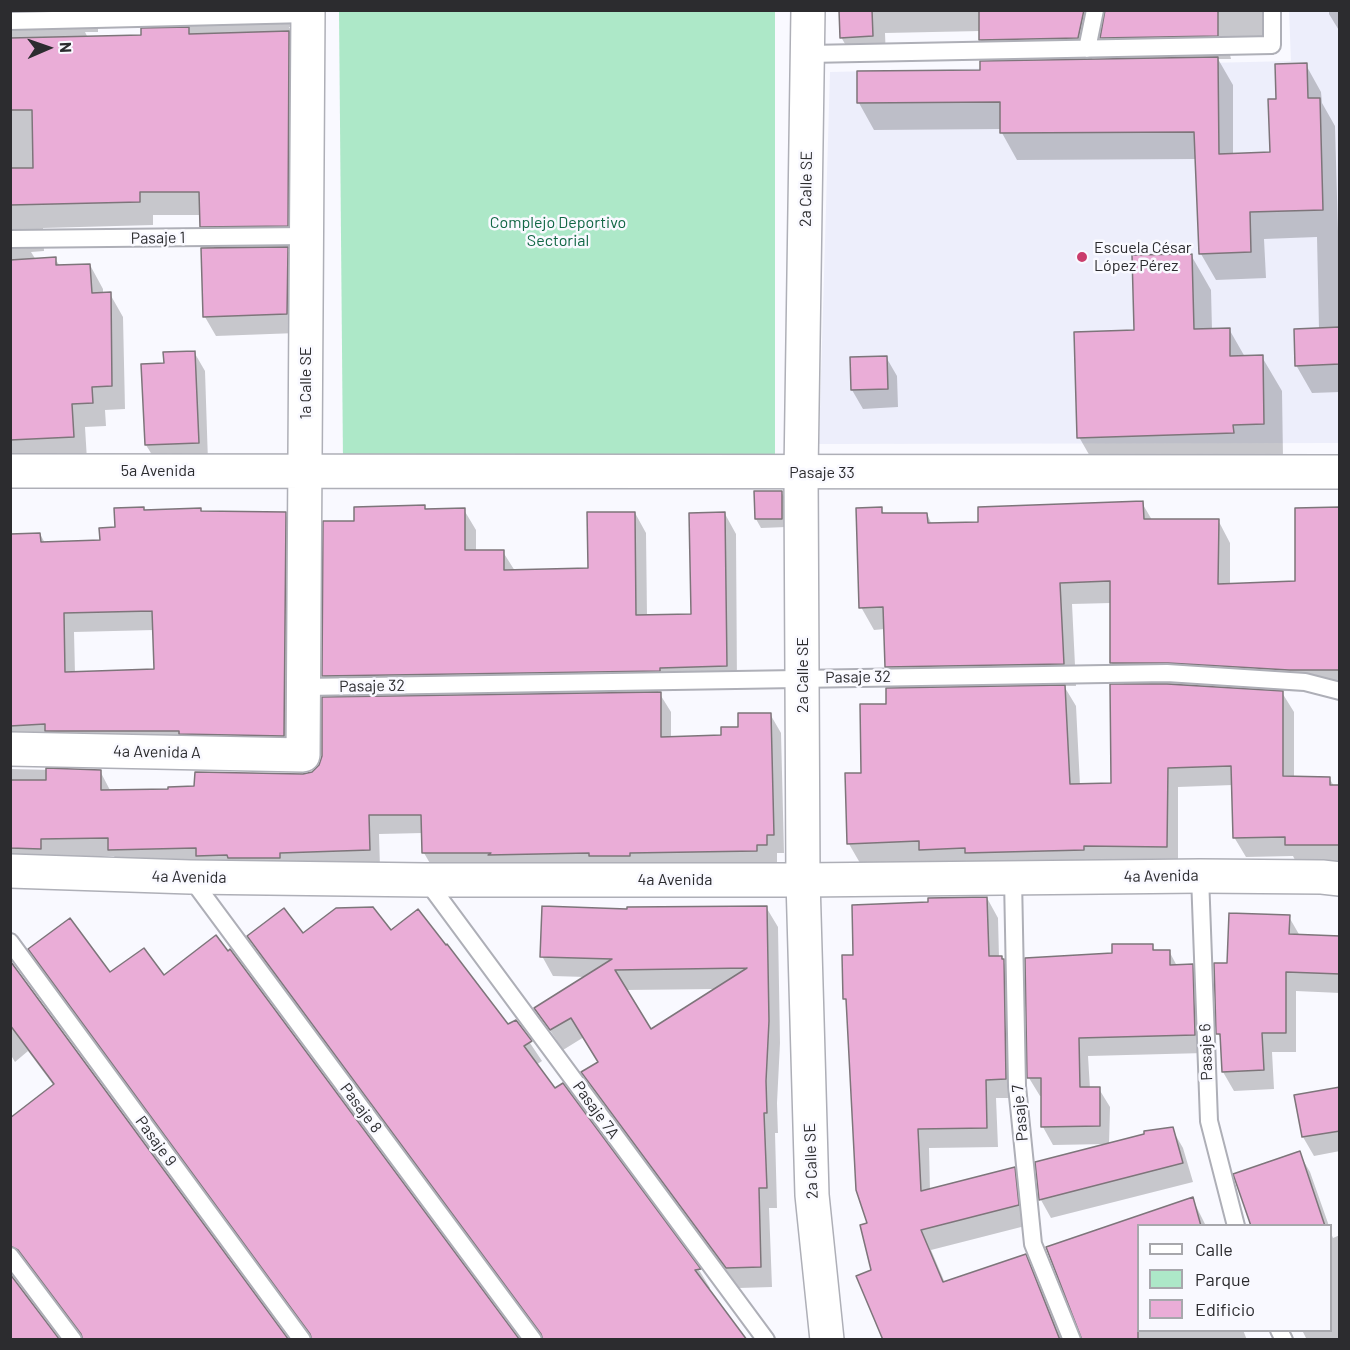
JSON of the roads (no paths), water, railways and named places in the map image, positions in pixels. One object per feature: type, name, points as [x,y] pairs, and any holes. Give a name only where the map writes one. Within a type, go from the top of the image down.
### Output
[{"type":"street","name":"2a Calle SE","points":[[808,10],[801,473],[802,880],[812,1195],[827,1340]]},
{"type":"street","name":"1a Calle SE","points":[[303,755],[308,12]]},
{"type":"street","name":"5a Avenida","points":[[10,471],[305,471]]},
{"type":"street","name":"Pasaje 33","points":[[305,471],[1340,472]]},
{"type":"street","name":"4a Avenida A","points":[[10,748],[303,755]]},
{"type":"street","name":"4a Avenida","points":[[10,871],[190,877],[426,880],[802,880],[1200,876],[1340,879]]},
{"type":"lane","points":[[1088,49],[1095,10]]},
{"type":"lane","points":[[808,54],[1272,45],[1272,10]]},
{"type":"lane","points":[[10,21],[308,12]]},
{"type":"lane","name":"Pasaje 1","points":[[10,239],[306,236]]},
{"type":"lane","name":"Pasaje 32","points":[[303,687],[1167,673],[1305,682],[1340,691]]},
{"type":"lane","name":"Pasaje 6","points":[[1200,876],[1209,1121],[1235,1224]]},
{"type":"lane","name":"Pasaje 8","points":[[190,877],[533,1340]]},
{"type":"lane","name":"Pasaje 7","points":[[1013,878],[1017,1086],[1033,1244],[1072,1340]]},
{"type":"lane","name":"Pasaje 7A","points":[[426,880],[766,1340]]},
{"type":"lane","name":"Pasaje 9","points":[[10,942],[302,1340]]},
{"type":"lane","points":[[10,1256],[74,1340]]},
{"type":"place","name":"Escuela César López Pérez","points":[[1082,257]]},
{"type":"park label","name":"Complejo Deportivo Sectorial","points":[[558,232]]}]
